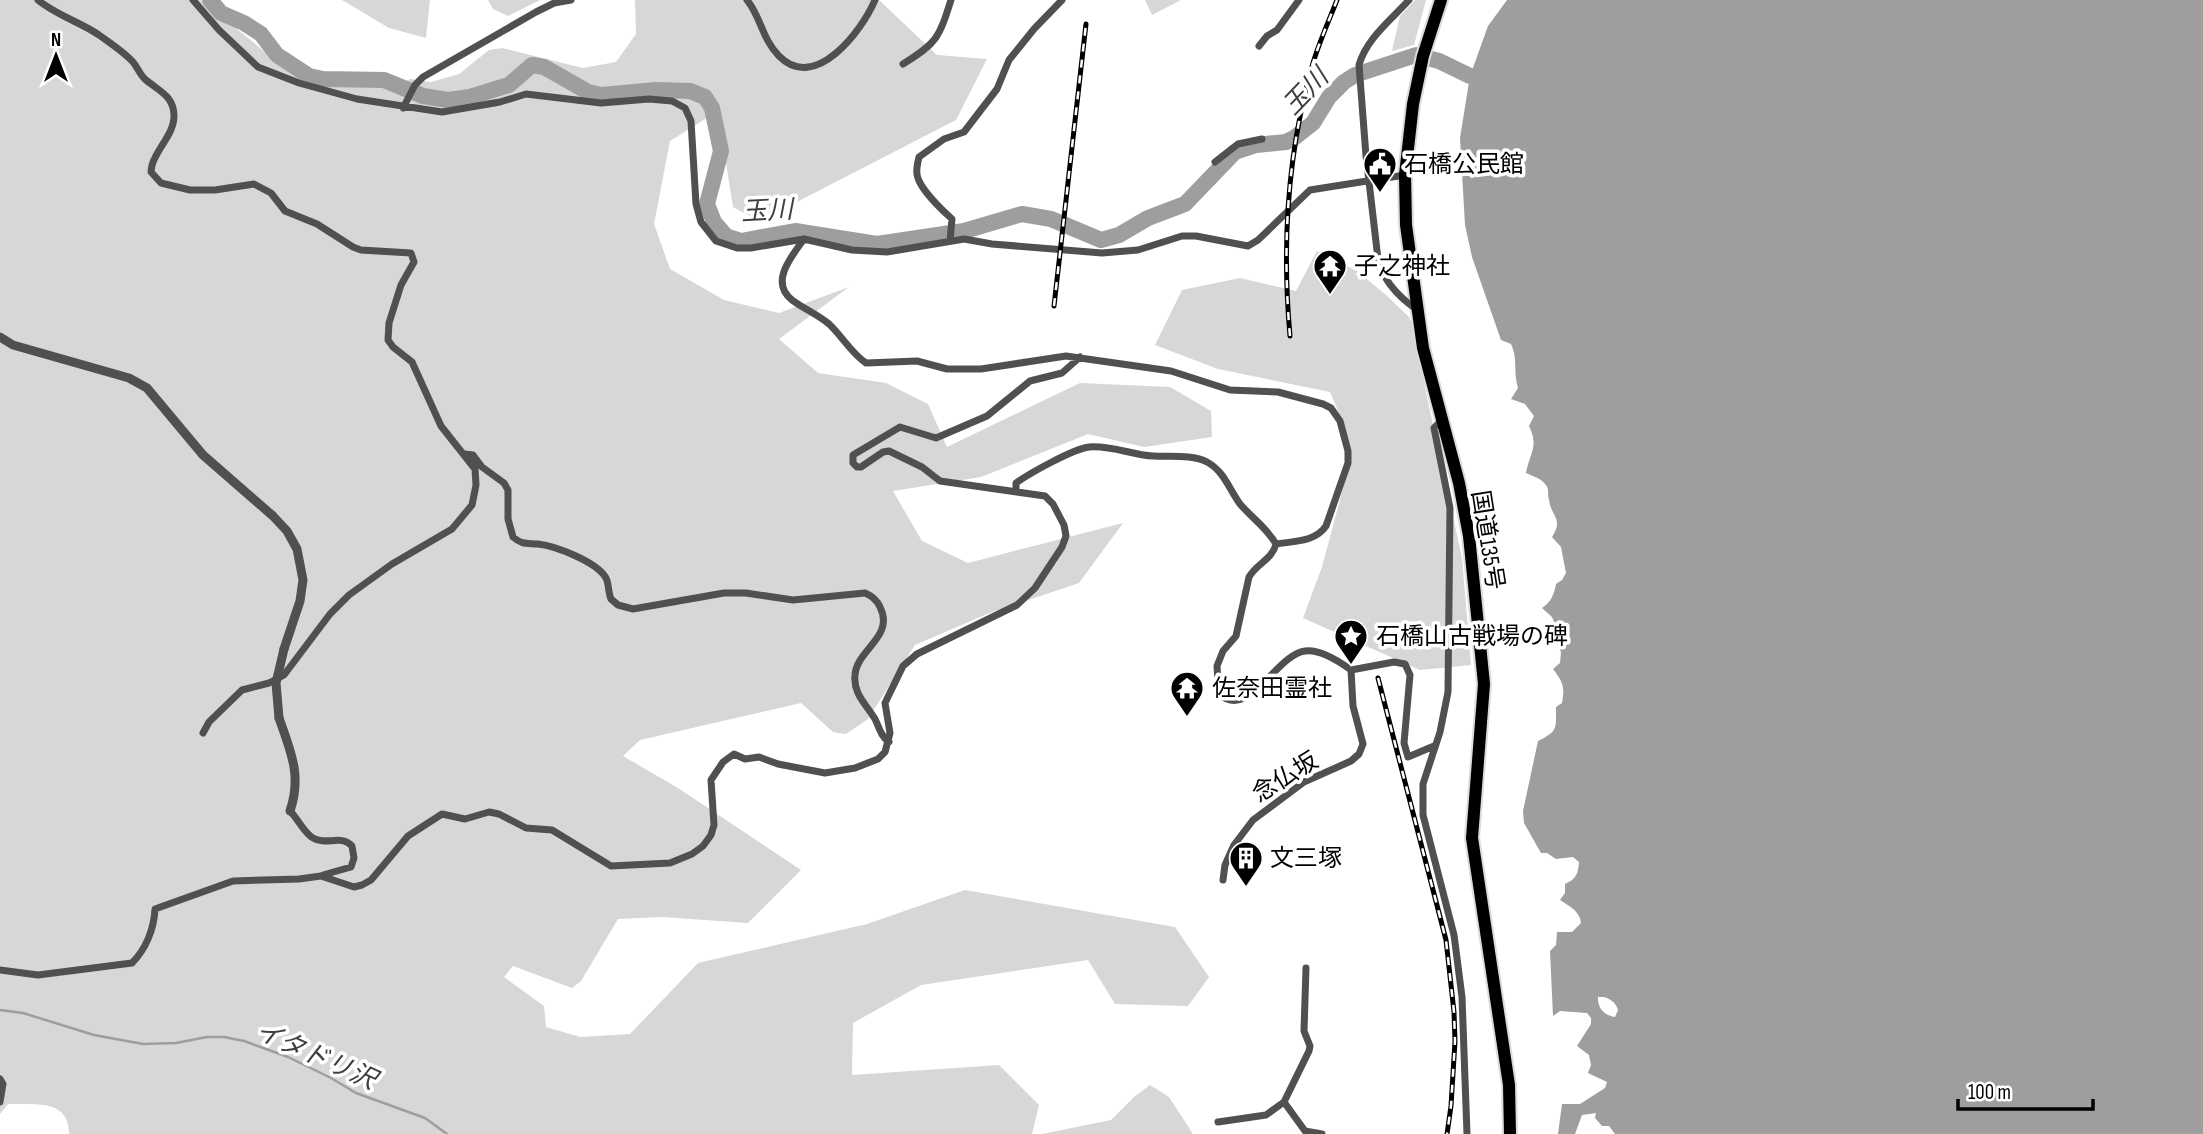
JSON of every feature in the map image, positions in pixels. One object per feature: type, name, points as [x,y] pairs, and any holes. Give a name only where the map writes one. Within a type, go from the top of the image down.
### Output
[{"type":"highway","name":"国道135号","points":[[1441,0],[1420,71],[1408,138],[1405,170],[1406,225],[1417,310],[1441,421],[1467,518],[1483,665],[1483,709],[1472,838],[1509,1085],[1510,1134]]},
{"type":"street","points":[[38,0],[46,7],[84,25],[121,52],[144,78],[170,100],[174,114],[173,123],[151,172],[161,183],[190,190],[215,190],[254,184],[266,189],[285,211],[317,224],[353,247],[361,250],[411,253],[414,262],[401,285],[389,323],[388,340],[412,362],[441,426],[465,454],[477,475],[474,497],[467,514],[452,529],[392,564],[358,588],[330,614],[284,675],[269,683],[242,690],[209,722],[203,733]]},
{"type":"street","points":[[192,0],[258,67],[320,90],[403,108],[442,113],[526,94],[601,103],[649,99],[672,101],[685,108],[691,121],[697,214],[711,237],[737,248],[804,239],[852,250],[887,251],[964,239],[992,244],[1102,253],[1138,250],[1182,236],[1248,246],[1258,240],[1310,190],[1368,181],[1405,170]]},
{"type":"street","points":[[403,108],[415,85],[423,77],[536,12],[554,3],[571,0]]},
{"type":"street","points":[[747,0],[754,9],[765,37],[780,57],[792,65],[807,68],[824,62],[840,49],[874,0]]},
{"type":"street","points":[[902,64],[933,44],[940,34],[951,0]]},
{"type":"street","points":[[950,241],[952,219],[919,180],[916,174],[919,157],[944,139],[964,132],[998,89],[1009,60],[1062,0]]},
{"type":"street","points":[[1259,46],[1267,36],[1277,30],[1299,0]]},
{"type":"street","points":[[1409,0],[1371,40],[1359,65],[1368,181],[1380,266],[1399,297],[1417,310]]},
{"type":"street","points":[[1215,162],[1238,144],[1262,139]]},
{"type":"street","points":[[804,239],[784,268],[782,279],[786,295],[820,316],[866,363],[917,362],[947,369],[981,369],[1066,356],[1171,371],[1230,390],[1278,393],[1331,408],[1340,421],[1348,451],[1348,463],[1326,526],[1312,538],[1276,544]]},
{"type":"street","points":[[0,337],[13,345],[129,378],[147,388],[203,455],[287,531],[297,549],[303,580],[300,601],[276,683],[279,718],[296,771],[297,786],[290,811],[312,838],[318,841],[342,840],[352,846],[354,858],[351,867],[321,876],[233,881],[155,909],[145,947],[132,963],[38,975],[0,970]]},
{"type":"street","points":[[321,876],[354,887],[362,885],[371,880],[408,836],[442,814],[465,819],[489,812],[499,814],[526,828],[552,830],[611,866],[670,863],[692,854],[703,846],[711,835],[714,825],[711,780],[723,762],[734,754],[745,759],[760,757],[778,765],[825,773],[868,765],[878,759],[889,742],[885,703],[903,666],[917,654],[1017,605],[1035,588],[1065,542],[1064,525],[1053,504],[1045,496],[940,481],[922,467],[889,451],[883,452],[861,467],[855,466],[851,459],[856,452],[893,429],[907,428],[936,438],[987,416],[1030,381],[1062,373],[1080,358]]},
{"type":"street","points":[[1441,421],[1434,428],[1450,508],[1448,692],[1445,713],[1425,772],[1422,807],[1454,935],[1459,968],[1467,1134]]},
{"type":"street","points":[[1016,491],[1016,484],[1025,477],[1089,447],[1144,456],[1200,459],[1219,471],[1239,502],[1270,534],[1276,544],[1274,553],[1253,570],[1250,576],[1236,636],[1223,651],[1217,666],[1219,694],[1225,699],[1246,699],[1292,657],[1303,651],[1328,657],[1351,670],[1394,662],[1405,664],[1410,675],[1404,743],[1408,757],[1434,746]]},
{"type":"street","points":[[465,454],[473,455],[482,467],[508,490],[508,519],[513,537],[525,544],[538,544],[569,552],[590,565],[606,577],[611,599],[625,608],[661,606],[724,593],[746,593],[793,600],[865,593],[873,596],[881,608],[884,625],[882,632],[857,664],[855,684],[857,694],[884,739],[889,742]]},
{"type":"street","name":"念仏坂","points":[[1223,880],[1225,865],[1234,845],[1253,820],[1304,782],[1351,761],[1359,754],[1363,744],[1353,706],[1351,670]]},
{"type":"street","points":[[1218,1122],[1266,1115],[1284,1102],[1310,1051],[1304,1031],[1306,968]]},
{"type":"street","points":[[0,1079],[4,1084],[0,1102]]},
{"type":"street","points":[[1284,1102],[1305,1131],[1322,1134]]},
{"type":"shaded area","points":[[0,0],[201,0],[296,77],[392,89],[410,79],[431,82],[459,74],[489,50],[502,48],[583,68],[616,62],[636,34],[635,0],[879,0],[937,55],[987,59],[956,120],[787,207],[753,218],[733,207],[722,138],[715,113],[670,141],[654,224],[670,269],[724,300],[779,313],[849,287],[779,339],[818,373],[886,383],[928,404],[947,447],[1080,383],[1170,387],[1211,411],[1212,437],[1144,447],[1088,434],[981,477],[893,491],[922,541],[968,563],[1123,523],[1079,583],[987,614],[915,645],[868,719],[846,734],[833,732],[801,703],[640,740],[623,756],[678,788],[801,870],[748,923],[662,917],[618,919],[581,981],[572,988],[513,966],[504,977],[544,1006],[546,1027],[580,1037],[630,1034],[698,963],[867,924],[965,890],[1175,927],[1209,977],[1188,1006],[1115,1004],[1088,960],[921,985],[853,1023],[852,1075],[999,1065],[1039,1105],[1032,1134],[69,1134],[63,1114],[48,1106],[8,1104],[0,1114]]},
{"type":"shaded area","points":[[342,0],[430,0],[426,38],[389,28]]},
{"type":"shaded area","points":[[488,0],[540,0],[508,16],[493,9]]},
{"type":"shaded area","points":[[1145,0],[1181,0],[1152,15]]},
{"type":"shaded area","points":[[1415,0],[1426,0],[1414,45],[1392,51],[1400,16]]},
{"type":"shaded area","points":[[1507,0],[2203,0],[2203,1134],[1615,1134],[1609,1126],[1602,1126],[1595,1118],[1596,1113],[1582,1115],[1575,1134],[1558,1134],[1562,1104],[1580,1104],[1605,1088],[1607,1082],[1588,1073],[1591,1065],[1589,1055],[1577,1046],[1591,1024],[1587,1013],[1560,1011],[1553,1016],[1550,951],[1556,945],[1557,932],[1572,932],[1581,923],[1576,912],[1560,900],[1565,893],[1565,884],[1576,876],[1579,862],[1573,857],[1556,859],[1547,853],[1541,853],[1524,823],[1523,811],[1538,741],[1552,732],[1556,707],[1562,703],[1563,697],[1562,685],[1553,669],[1560,663],[1561,652],[1553,637],[1554,622],[1542,608],[1550,601],[1556,584],[1566,573],[1561,547],[1552,537],[1557,522],[1547,488],[1541,480],[1526,473],[1534,445],[1529,426],[1534,416],[1525,404],[1511,399],[1518,388],[1513,349],[1511,344],[1501,340],[1472,257],[1465,225],[1460,138],[1470,76],[1488,26]],"holes":[[[1598,997],[1604,997],[1617,1008],[1615,1017],[1600,1008]]]},
{"type":"shaded area","points":[[1317,251],[1357,271],[1386,295],[1409,317],[1419,339],[1425,388],[1462,558],[1471,665],[1420,670],[1303,618],[1322,567],[1345,481],[1342,420],[1330,392],[1218,369],[1155,345],[1182,290],[1240,278],[1296,291]]},
{"type":"shaded area","points":[[1150,1085],[1169,1097],[1193,1134],[1042,1134],[1111,1120]]},
{"type":"waterway","name":"玉川","points":[[210,0],[221,13],[261,34],[277,55],[309,76],[323,79],[384,80],[423,96],[448,100],[470,97],[509,85],[532,65],[544,67],[588,92],[601,95],[656,90],[690,91],[705,97],[712,108],[721,151],[707,204],[714,222],[726,236],[741,241],[795,231],[877,244],[964,231],[1022,214],[1051,219],[1101,240],[1119,235],[1148,218],[1185,204],[1235,152],[1294,138],[1313,123],[1329,97],[1355,75],[1416,55],[1439,61],[1470,76]]},
{"type":"waterway","name":"イタドリ沢","points":[[0,1010],[23,1013],[94,1035],[143,1044],[176,1043],[207,1037],[244,1041],[288,1057],[356,1093],[425,1118],[447,1134]]},
{"type":"railway","points":[[1290,336],[1288,202],[1296,136],[1311,70],[1337,0]]},
{"type":"railway","points":[[1054,306],[1086,24]]},
{"type":"railway","points":[[1378,678],[1446,940],[1455,1041],[1447,1134]]},
{"type":"place","name":"石橋公民館","points":[[1380,194]]},
{"type":"place","name":"子之神社","points":[[1330,296]]},
{"type":"place","name":"石橋山古戦場の碑","points":[[1351,666]]},
{"type":"place","name":"佐奈田霊社","points":[[1187,718]]},
{"type":"place","name":"文三塚","points":[[1246,888]]}]
